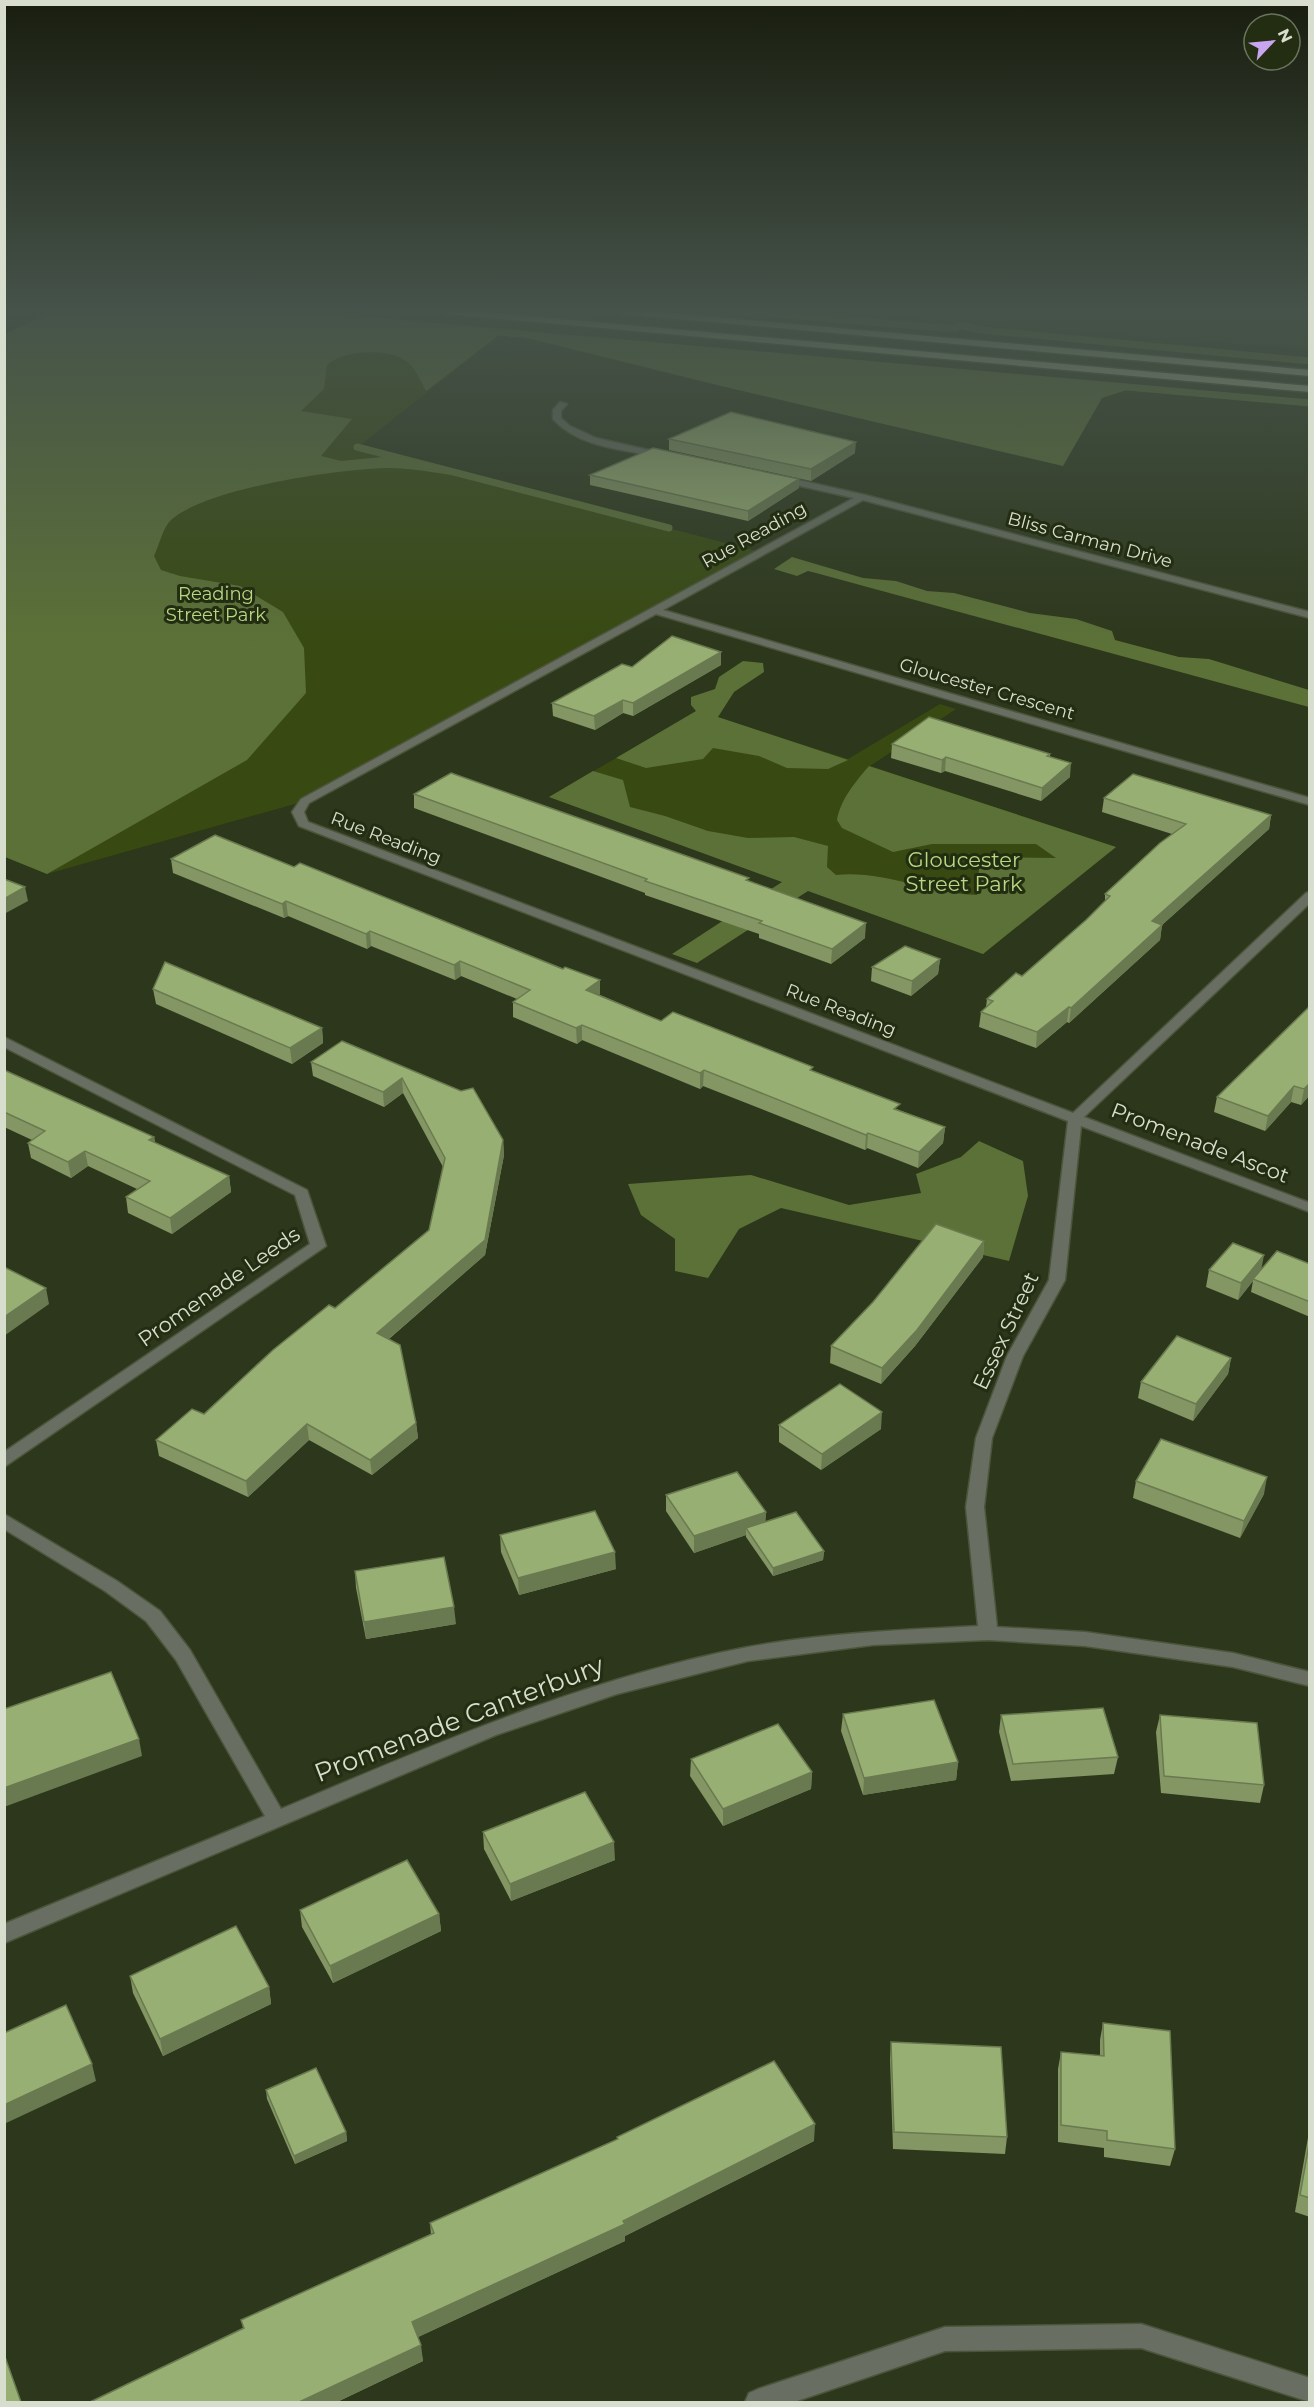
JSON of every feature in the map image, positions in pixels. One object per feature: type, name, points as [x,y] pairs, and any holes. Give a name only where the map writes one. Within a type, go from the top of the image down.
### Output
[{"type":"street","points":[[560,423],[566,429],[585,437],[677,457]]},
{"type":"street","name":"Bliss Carman Drive","points":[[769,477],[862,497],[1310,615]]},
{"type":"street","name":"Rue Reading","points":[[862,497],[305,801],[298,812],[303,824],[1075,1118]]},
{"type":"street","name":"Gloucester Crescent","points":[[654,610],[1310,802]]},
{"type":"street","points":[[1075,1118],[1310,896]]},
{"type":"street","name":"Promenade Leeds","points":[[4,1041],[302,1193],[318,1246],[4,1461]]},
{"type":"street","name":"Promenade Ascot","points":[[1075,1118],[1310,1208]]},
{"type":"street","name":"Essex Street","points":[[988,1633],[975,1507],[984,1438],[1015,1356],[1057,1280],[1075,1118]]},
{"type":"street","points":[[4,1520],[111,1586],[153,1616],[183,1655],[277,1819]]},
{"type":"street","name":"Promenade Canterbury","points":[[4,1934],[489,1730],[615,1687],[748,1654],[873,1638],[988,1633],[1085,1639],[1233,1660],[1310,1679]]},
{"type":"street","points":[[758,2403],[945,2339],[1141,2336],[1310,2391]]},
{"type":"green space","points":[[4,423],[348,423],[321,456],[341,461],[393,456],[478,479],[391,468],[310,476],[243,489],[213,498],[171,520],[163,532],[154,556],[161,570],[180,576],[240,586],[283,612],[304,648],[306,693],[247,760],[47,874],[5,857]]},
{"type":"green space","name":"Reading Street Park","points":[[5,423],[388,423],[358,447],[760,552],[305,801],[47,874],[5,856]]},
{"type":"green space","points":[[881,423],[1087,423],[1063,466]]},
{"type":"green space","points":[[792,557],[863,578],[896,581],[927,591],[954,593],[1030,613],[1076,619],[1112,631],[1115,640],[1179,657],[1209,659],[1309,690],[1309,707],[816,573],[808,571],[797,576],[774,569]]},
{"type":"green space","points":[[743,661],[763,663],[764,672],[734,692],[718,717],[848,760],[828,769],[787,768],[759,756],[713,748],[703,759],[646,768],[616,758],[696,711],[691,705],[691,697],[715,689],[719,677]]},
{"type":"green space","name":"Gloucester Street Park","points":[[940,704],[956,709],[870,766],[1116,847],[983,954],[549,797],[697,711],[848,759]]},
{"type":"green space","points":[[869,766],[1116,847],[983,954],[808,891],[697,963],[672,954],[782,882],[549,797],[593,771],[623,780],[630,807],[708,831],[748,838],[794,837],[828,846],[827,867],[836,875],[871,876],[959,894],[977,895],[980,857],[1056,858],[1036,844],[932,844],[893,852],[842,828],[837,820],[841,805]]},
{"type":"green space","points":[[979,1141],[1023,1161],[1028,1196],[1009,1261],[781,1208],[739,1229],[708,1278],[675,1271],[675,1239],[641,1215],[628,1184],[751,1175],[849,1205],[921,1193],[916,1174],[961,1157]]},
{"type":"building","points":[[705,423],[778,423],[856,442],[811,469],[669,439]]},
{"type":"building","points":[[653,448],[799,479],[748,511],[590,475]]},
{"type":"building","points":[[672,636],[721,652],[633,703],[623,700],[594,716],[552,703],[622,664],[632,667]]},
{"type":"building","points":[[929,717],[1050,754],[1047,756],[1071,763],[1042,788],[946,757],[942,760],[892,744]]},
{"type":"building","points":[[451,773],[749,878],[746,880],[866,923],[832,949],[759,923],[762,921],[645,881],[647,879],[414,794]]},
{"type":"building","points":[[1133,774],[1271,815],[1152,921],[1162,925],[1071,1008],[1069,1007],[1037,1032],[981,1012],[993,1001],[987,999],[1016,973],[1022,976],[1086,920],[1110,896],[1105,894],[1160,843],[1186,824],[1104,798]]},
{"type":"building","points":[[215,835],[294,867],[300,863],[563,969],[565,967],[600,980],[586,990],[661,1021],[673,1012],[813,1067],[810,1070],[900,1104],[894,1109],[945,1127],[919,1152],[868,1133],[866,1135],[704,1070],[700,1073],[582,1025],[576,1028],[513,1002],[530,990],[460,961],[454,965],[370,931],[366,934],[286,901],[282,904],[171,859]]},
{"type":"building","points":[[4,879],[25,887],[4,899]]},
{"type":"building","points":[[905,946],[940,959],[912,981],[872,967]]},
{"type":"building","points":[[165,962],[322,1028],[290,1048],[153,989]]},
{"type":"building","points":[[1310,1006],[1310,1083],[1304,1089],[1294,1086],[1268,1116],[1217,1097]]},
{"type":"building","points":[[342,1041],[461,1091],[473,1088],[503,1140],[485,1240],[377,1333],[400,1345],[416,1423],[370,1460],[307,1424],[246,1481],[156,1440],[192,1409],[204,1414],[273,1350],[329,1305],[335,1308],[429,1230],[445,1158],[402,1078],[383,1092],[311,1062]]},
{"type":"building","points":[[4,1070],[154,1137],[149,1140],[229,1176],[170,1218],[126,1197],[150,1181],[85,1151],[68,1162],[28,1143],[45,1131],[4,1112]]},
{"type":"building","points":[[936,1224],[984,1241],[917,1330],[882,1368],[831,1346],[873,1302]]},
{"type":"building","points":[[1233,1243],[1264,1255],[1241,1283],[1209,1270]]},
{"type":"building","points":[[1277,1251],[1310,1264],[1310,1302],[1253,1279]]},
{"type":"building","points":[[4,1267],[46,1288],[4,1317]]},
{"type":"building","points":[[1177,1336],[1231,1358],[1196,1404],[1141,1382]]},
{"type":"building","points":[[840,1384],[882,1412],[822,1454],[779,1425]]},
{"type":"building","points":[[1161,1439],[1267,1477],[1244,1521],[1136,1481]]},
{"type":"building","points":[[737,1472],[766,1512],[694,1536],[666,1495]]},
{"type":"building","points":[[595,1511],[615,1552],[518,1578],[500,1535]]},
{"type":"building","points":[[796,1512],[824,1551],[773,1568],[746,1528]]},
{"type":"building","points":[[444,1557],[454,1607],[364,1622],[355,1571]]},
{"type":"building","points":[[111,1672],[139,1739],[4,1788],[4,1709]]},
{"type":"building","points":[[934,1700],[958,1762],[864,1778],[843,1714]]},
{"type":"building","points":[[1103,1708],[1118,1757],[1013,1764],[1001,1715]]},
{"type":"building","points":[[1160,1715],[1257,1723],[1264,1785],[1164,1776]]},
{"type":"building","points":[[778,1724],[812,1772],[723,1809],[691,1759]]},
{"type":"building","points":[[585,1792],[614,1842],[510,1884],[483,1832]]},
{"type":"building","points":[[407,1860],[439,1914],[330,1966],[300,1910]]},
{"type":"building","points":[[236,1926],[269,1987],[160,2039],[130,1976]]},
{"type":"building","points":[[66,2005],[92,2064],[4,2105],[4,2033]]},
{"type":"building","points":[[1103,2023],[1170,2031],[1175,2149],[1107,2140],[1107,2131],[1061,2125],[1061,2052],[1104,2056]]},
{"type":"building","points":[[891,2042],[1001,2047],[1007,2137],[894,2132]]},
{"type":"building","points":[[774,2061],[815,2124],[623,2221],[625,2224],[412,2322],[421,2345],[297,2403],[88,2403],[244,2328],[241,2320],[434,2233],[430,2223],[618,2139],[617,2137]]},
{"type":"building","points":[[316,2068],[346,2132],[294,2156],[266,2090]]},
{"type":"building","points":[[1310,2139],[1310,2198],[1300,2195]]},
{"type":"building","points":[[4,2354],[21,2402],[20,2403],[4,2403]]},
{"type":"waterway","points":[[357,447],[669,528]]}]
